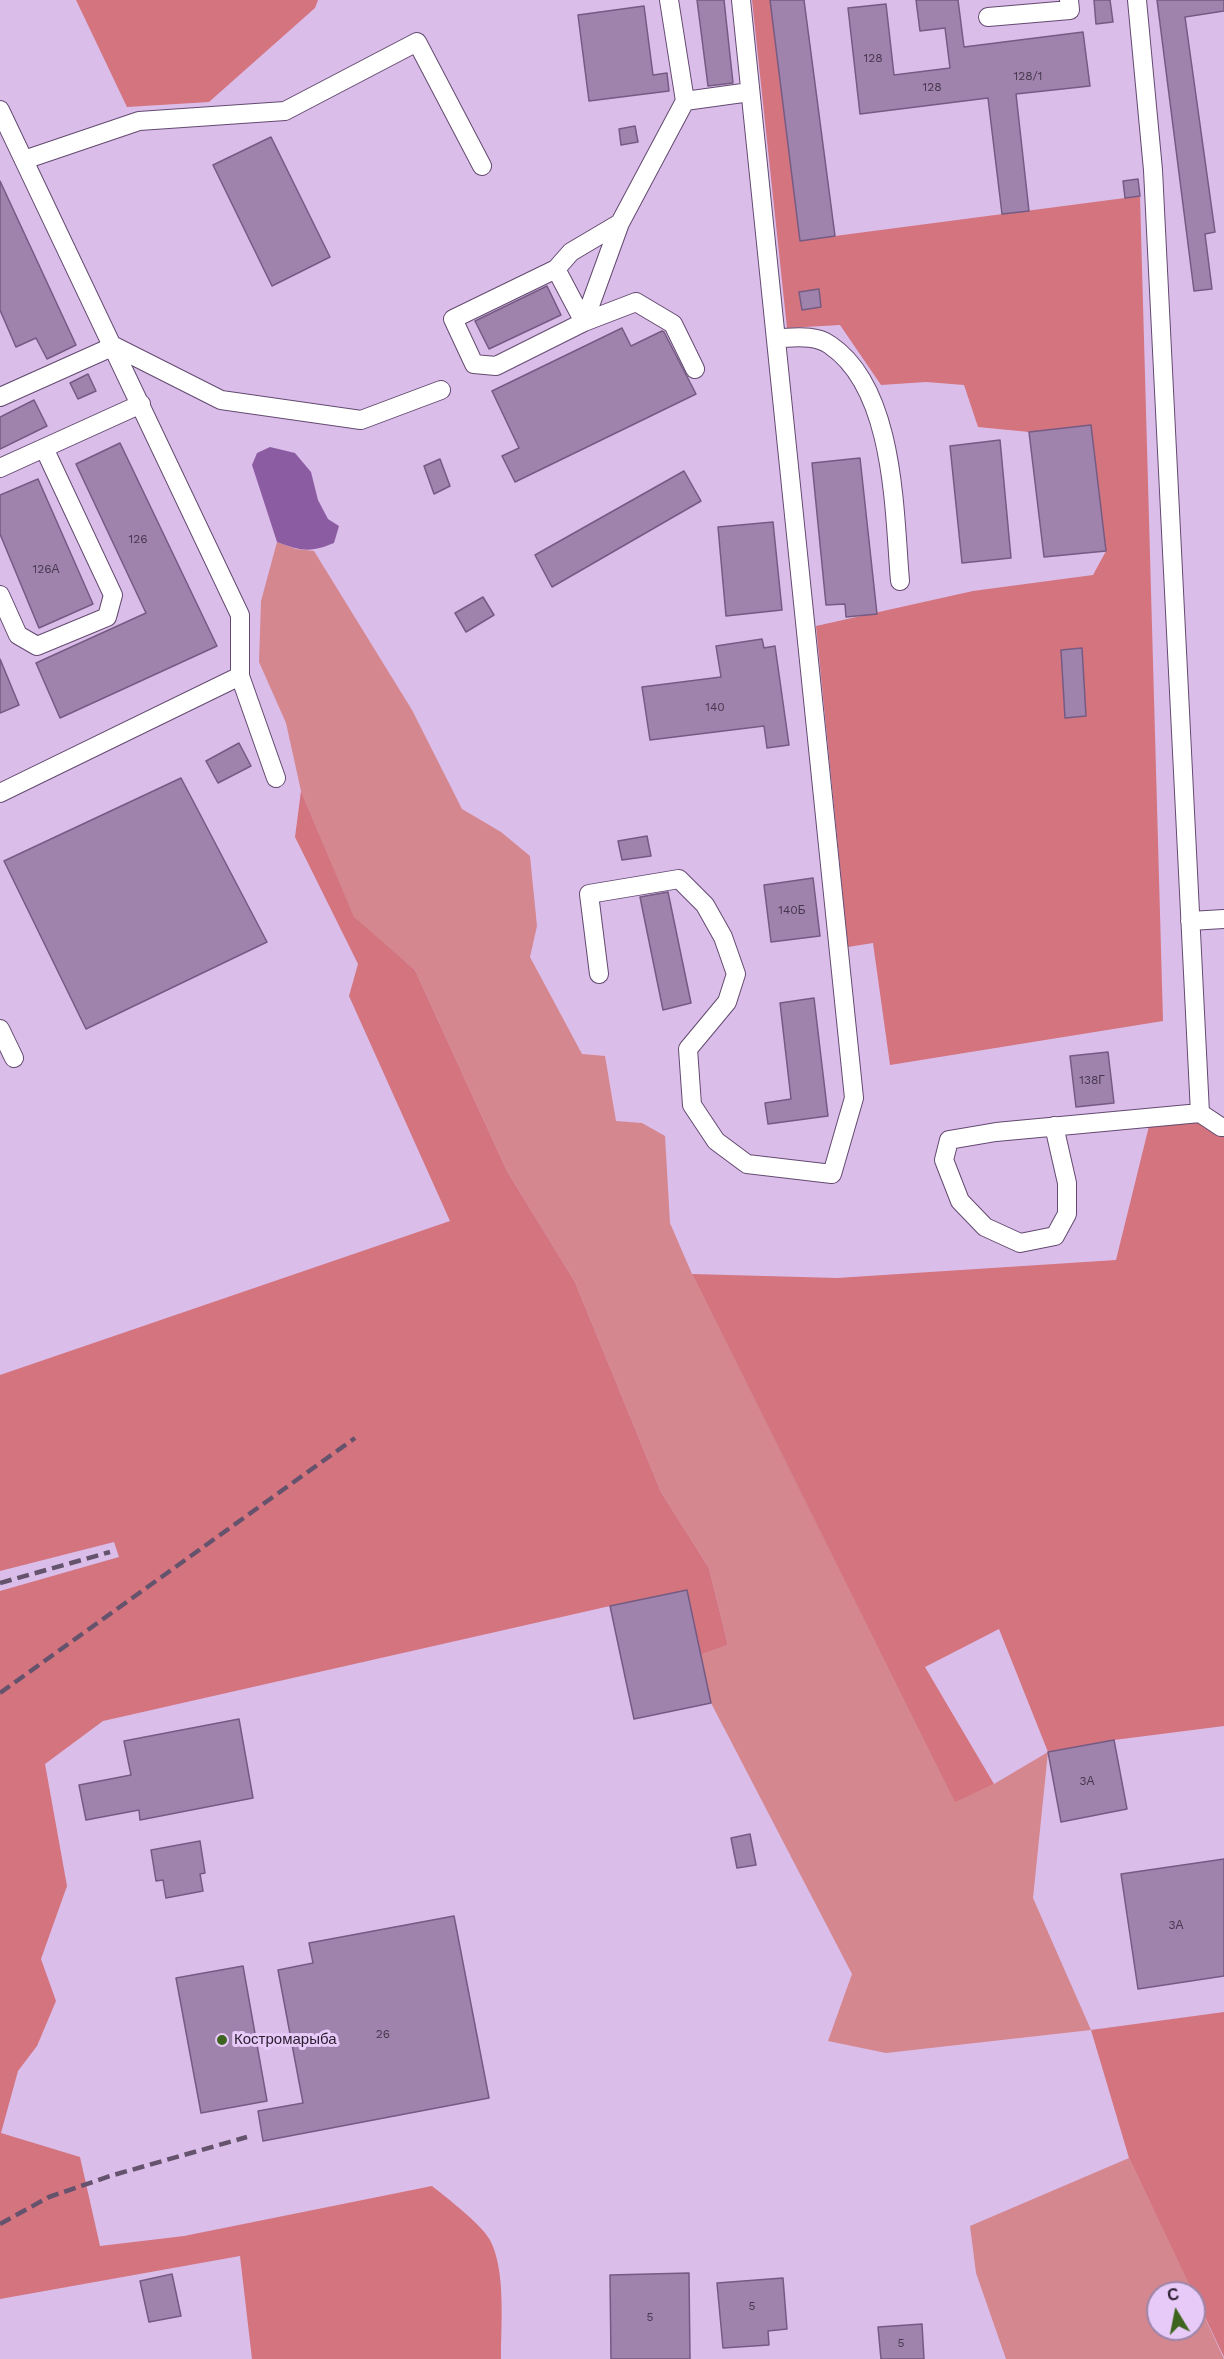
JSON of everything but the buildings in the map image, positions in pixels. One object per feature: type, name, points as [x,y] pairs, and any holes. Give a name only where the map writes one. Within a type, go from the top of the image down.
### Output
[{"type":"street","points":[[584,322],[620,224],[685,101],[669,0]]},
{"type":"street","points":[[599,974],[589,894],[679,879],[705,905],[723,937],[736,974],[727,1002],[687,1049],[692,1105],[716,1141],[747,1164],[832,1174],[854,1098],[741,0]]},
{"type":"street","points":[[988,17],[1070,10],[1069,0]]},
{"type":"street","points":[[1137,0],[1153,170],[1200,1113]]},
{"type":"street","points":[[24,160],[139,121],[285,111],[417,42],[482,166]]},
{"type":"street","points":[[685,101],[750,92]]},
{"type":"street","points":[[0,110],[114,345],[240,615],[240,676],[276,778]]},
{"type":"street","points":[[620,224],[571,252],[556,269],[453,319],[474,364],[496,366],[584,322],[636,302],[673,324],[695,369]]},
{"type":"street","points":[[556,269],[584,322]]},
{"type":"street","points":[[776,338],[810,337],[829,344],[850,364],[868,393],[881,428],[890,463],[900,581]]},
{"type":"street","points":[[114,345],[221,400],[361,420],[441,390]]},
{"type":"street","points":[[0,397],[114,345]]},
{"type":"street","points":[[0,468],[141,404]]},
{"type":"street","points":[[1,601],[18,635],[37,646],[107,617],[113,595],[44,448]]},
{"type":"street","points":[[0,793],[240,676]]},
{"type":"street","points":[[1190,921],[1224,920]]},
{"type":"street","points":[[0,1029],[14,1058]]},
{"type":"street","points":[[1054,1126],[1067,1183],[1067,1214],[1055,1236],[1020,1243],[985,1227],[960,1201],[944,1160],[950,1140],[996,1132],[1054,1126],[1200,1113],[1224,1127]]},
{"type":"shaded area","points":[[76,0],[318,0],[315,8],[209,102],[127,107]]},
{"type":"shaded area","points":[[752,0],[770,0],[835,236],[1140,196],[1163,1021],[890,1065],[873,943],[848,947],[816,626],[973,591],[1093,575],[1106,551],[1091,425],[1029,432],[978,427],[964,385],[926,382],[881,385],[840,325],[787,328]]},
{"type":"shaded area","points":[[270,447],[295,453],[311,472],[318,500],[328,519],[339,526],[334,543],[306,550],[277,542],[252,465],[257,453]]},
{"type":"shaded area","points":[[277,542],[296,549],[314,551],[412,710],[462,809],[501,832],[530,856],[537,926],[530,957],[582,1054],[605,1056],[616,1121],[642,1123],[665,1136],[670,1223],[692,1274],[955,1801],[994,1784],[1048,1752],[1033,1898],[1091,2030],[886,2053],[828,2041],[852,1974],[711,1703],[700,1655],[728,1645],[709,1568],[661,1492],[575,1282],[507,1171],[415,970],[354,918],[301,791],[286,723],[259,662],[261,601]]},
{"type":"shaded area","points":[[301,791],[354,917],[415,970],[507,1171],[575,1282],[661,1492],[709,1568],[728,1645],[700,1655],[610,1606],[103,1721],[45,1764],[67,1886],[41,1959],[56,2001],[37,2046],[18,2071],[1,2133],[80,2157],[100,2246],[184,2236],[432,2186],[479,2226],[490,2240],[495,2252],[502,2298],[501,2359],[252,2359],[240,2256],[0,2299],[0,1591],[119,1557],[114,1542],[0,1571],[0,1375],[450,1221],[349,996],[358,964],[295,837]]},
{"type":"shaded area","points":[[1200,1113],[1224,1127],[1224,1726],[1114,1740],[1048,1752],[999,1629],[925,1667],[994,1784],[955,1802],[692,1274],[837,1278],[1116,1260],[1151,1118]]},
{"type":"shaded area","points":[[1224,2012],[1224,2357],[1206,2319],[1206,2281],[1188,2281],[1129,2158],[1091,2030]]},
{"type":"shaded area","points":[[1129,2158],[1188,2281],[1146,2281],[1146,2341],[1206,2341],[1206,2320],[1224,2359],[1006,2359],[976,2273],[970,2226]]},
{"type":"railway","points":[[0,1693],[355,1438]]},
{"type":"railway","points":[[0,1583],[110,1552]]},
{"type":"railway","points":[[0,2224],[49,2197],[110,2176],[247,2137]]},
{"type":"place","name":"Костромарыба","points":[[222,2040]]}]
